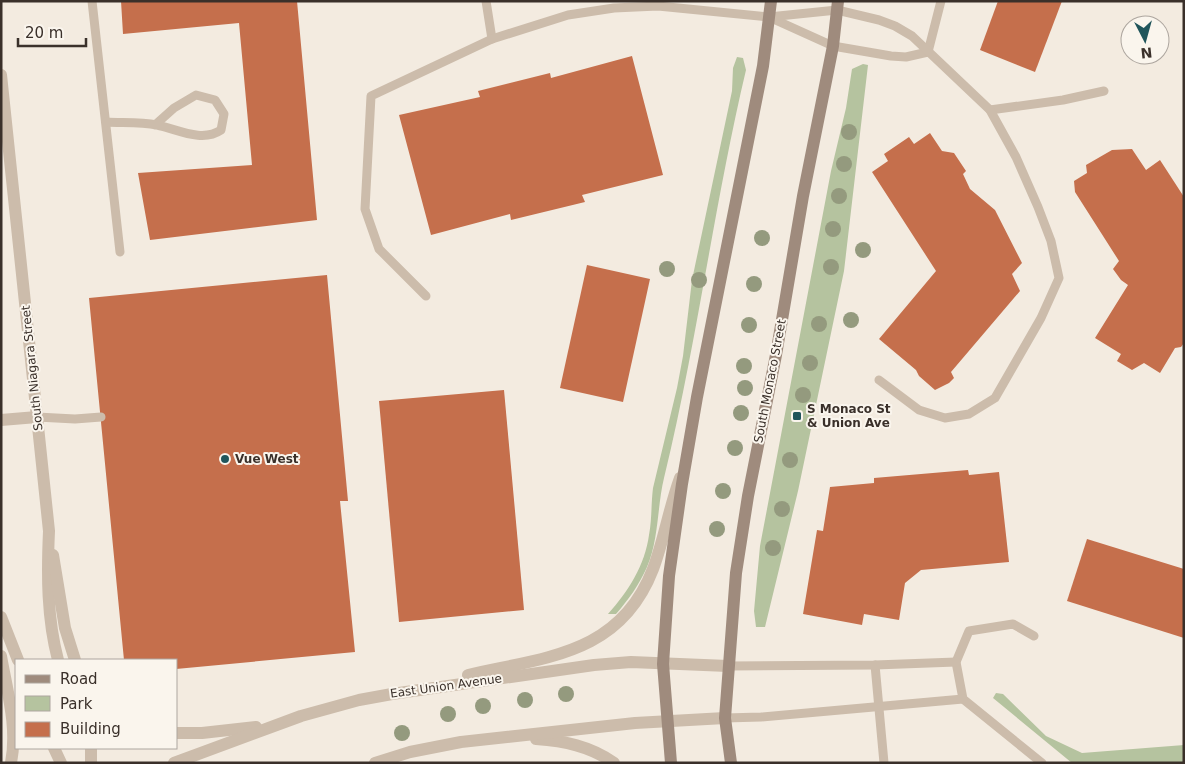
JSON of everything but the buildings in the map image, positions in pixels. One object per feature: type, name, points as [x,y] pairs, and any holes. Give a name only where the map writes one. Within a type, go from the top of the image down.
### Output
[{"type":"main road","points":[[671,763],[663,664],[669,576],[687,457],[763,66],[771,1]]},
{"type":"main road","name":"South Monaco Street","points":[[730,763],[725,718],[736,573],[748,496],[776,355],[803,196],[832,46],[837,6]]},
{"type":"street","name":"South Niagara Street","points":[[1,75],[49,531],[48,594],[50,623],[58,659]]},
{"type":"street","points":[[1,420],[37,417]]},
{"type":"street","points":[[392,694],[556,656],[587,644],[613,627],[636,601],[652,570],[687,457]]},
{"type":"street","points":[[49,531],[65,628],[75,659]]},
{"type":"street","points":[[1,617],[18,659]]},
{"type":"street","points":[[1,656],[12,720],[14,746],[11,763]]},
{"type":"street","name":"East Union Avenue","points":[[174,763],[273,725],[322,709],[392,694],[631,662],[728,666]]},
{"type":"street","points":[[375,763],[419,750],[498,738],[635,723],[725,718]]},
{"type":"street","points":[[178,733],[202,733],[273,725]]},
{"type":"street","points":[[498,738],[548,740],[571,744],[596,752],[614,763]]},
{"type":"street","points":[[54,749],[61,763]]},
{"type":"street","points":[[91,749],[92,763]]},
{"type":"lane","points":[[92,1],[120,252]]},
{"type":"lane","points":[[486,1],[492,39]]},
{"type":"lane","points":[[928,52],[942,1]]},
{"type":"lane","points":[[426,296],[379,249],[365,209],[371,96],[492,39],[568,15],[614,8],[658,6],[769,17],[837,6],[895,26],[912,36],[990,110],[1016,157],[1038,207],[1051,241],[1059,278],[1041,318],[994,398],[968,414],[945,418],[919,410],[878,380]]},
{"type":"lane","points":[[769,17],[832,46],[890,56],[906,57],[928,52]]},
{"type":"lane","points":[[990,110],[1063,100],[1104,91]]},
{"type":"lane","points":[[106,122],[155,125],[201,136],[214,135],[221,130],[224,114],[215,100],[196,96],[174,108],[155,125]]},
{"type":"lane","points":[[37,417],[75,419],[101,417]]},
{"type":"lane","points":[[1034,636],[1013,624],[969,631],[956,662],[963,699],[1042,763]]},
{"type":"lane","points":[[728,666],[875,665],[956,662]]},
{"type":"lane","points":[[875,665],[884,763]]},
{"type":"lane","points":[[725,718],[761,717],[963,699]]},
{"type":"green space","points":[[737,57],[743,58],[746,70],[724,172],[676,427],[662,489],[654,545],[647,567],[633,592],[616,614],[608,614],[634,578],[647,546],[651,523],[653,488],[677,388],[683,356],[692,280],[732,91],[733,68]]},
{"type":"green space","points":[[863,64],[868,65],[844,271],[798,491],[765,627],[756,627],[754,611],[760,546],[831,171],[846,108],[852,69]]},
{"type":"green space","points":[[996,693],[1003,694],[1046,736],[1082,753],[1184,745],[1184,763],[1072,763],[993,698]]},
{"type":"place","name":"S Monaco St & Union Ave","points":[[797,416]]},
{"type":"place","name":"Vue West","points":[[225,459]]}]
